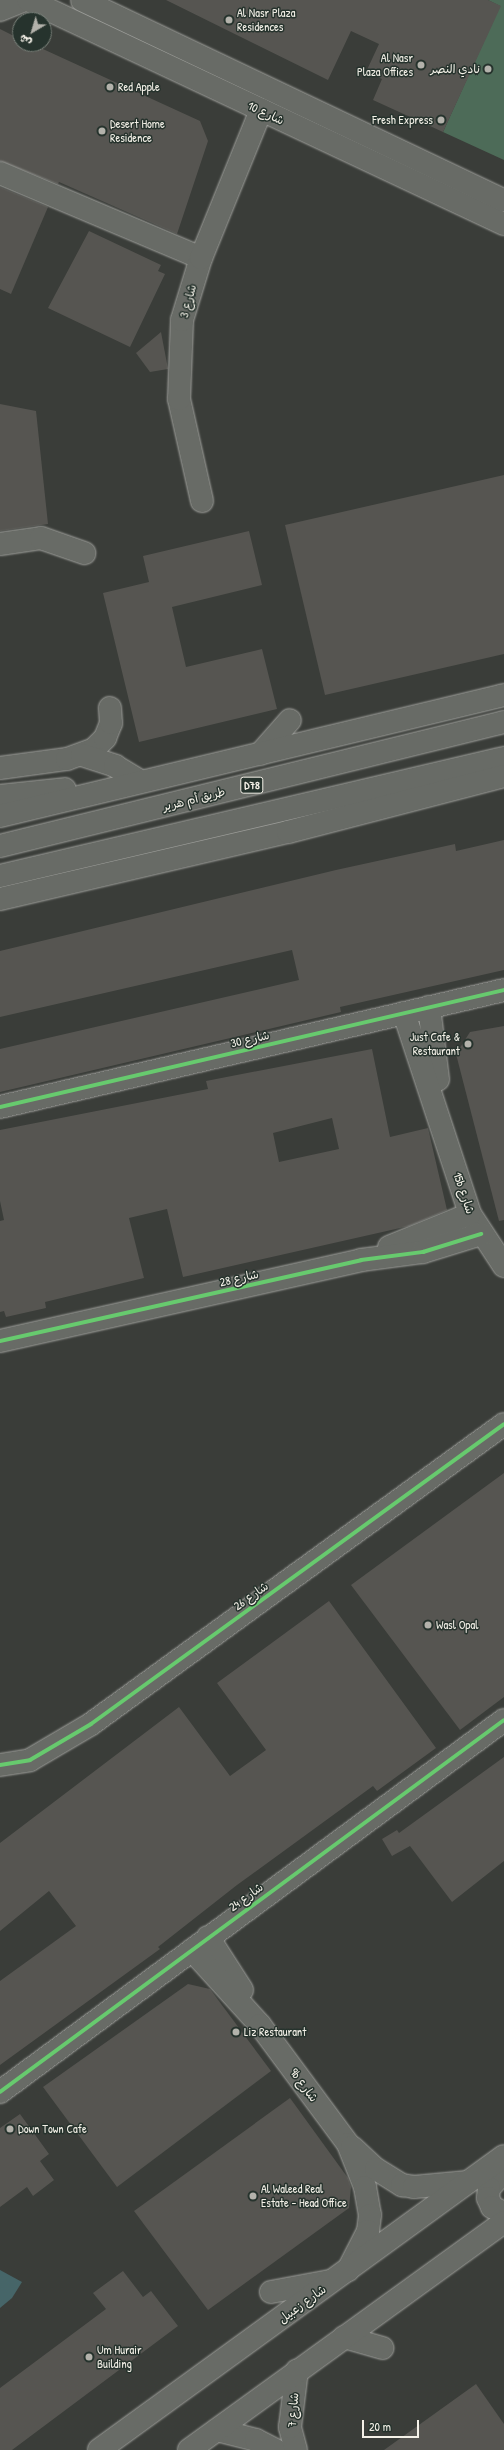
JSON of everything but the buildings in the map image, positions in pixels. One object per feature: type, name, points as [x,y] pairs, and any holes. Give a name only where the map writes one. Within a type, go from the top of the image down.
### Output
[{"type":"street","points":[[0,10],[26,0]]},
{"type":"street","name":"شارع 10","points":[[26,0],[504,224]]},
{"type":"street","name":"شارع 10","points":[[82,0],[504,200]]},
{"type":"street","name":"شارع 3","points":[[202,502],[182,423],[178,373],[182,320],[201,258],[260,110]]},
{"type":"street","points":[[0,173],[201,258]]},
{"type":"street","points":[[0,544],[41,538],[84,553]]},
{"type":"street","points":[[0,816],[140,781],[260,754],[504,695]]},
{"type":"street","points":[[82,755],[105,738],[111,724],[110,708]]},
{"type":"street","points":[[260,754],[290,720]]},
{"type":"street","name":"طريق أم هرير","points":[[0,846],[504,722]]},
{"type":"street","points":[[0,768],[82,755],[115,766],[140,781]]},
{"type":"street","points":[[0,876],[504,758]]},
{"type":"street","points":[[0,899],[288,832],[504,776]]},
{"type":"street","points":[[0,796],[59,789],[94,793]]},
{"type":"street","name":"شارع 30","points":[[0,1108],[504,990]]},
{"type":"street","name":"15b شارع","points":[[429,1007],[440,1090],[440,1116]]},
{"type":"street","name":"15b شارع","points":[[404,1013],[440,1116],[470,1214],[481,1234],[503,1266]]},
{"type":"street","name":"شارع 28","points":[[361,1260],[470,1214]]},
{"type":"street","name":"شارع 28","points":[[0,1341],[361,1260],[423,1252],[481,1234]]},
{"type":"street","name":"شارع 26","points":[[0,1765],[30,1760],[91,1724],[504,1424]]},
{"type":"street","name":"شارع 24","points":[[0,2092],[504,1720]]},
{"type":"street","name":"شارع 26","points":[[0,1778],[27,1770],[53,1758],[91,1724]]},
{"type":"street","name":"9b شارع","points":[[200,1944],[243,1992],[260,2025],[348,2144],[391,2180],[402,2185],[414,2187],[468,2182]]},
{"type":"street","name":"9b شارع","points":[[342,2275],[365,2238],[370,2215],[365,2187],[348,2144]]},
{"type":"street","name":"شارع زعبيل","points":[[99,2450],[504,2156]]},
{"type":"street","points":[[504,2172],[489,2188],[488,2198],[492,2207],[504,2213]]},
{"type":"street","points":[[189,2450],[297,2370],[504,2222]]},
{"type":"street","points":[[272,2292],[342,2275]]},
{"type":"street","points":[[344,2337],[382,2348]]},
{"type":"street","name":"شارع 7","points":[[296,2450],[290,2427],[297,2370]]},
{"type":"street","points":[[217,2430],[249,2445],[276,2450]]},
{"type":"green space","name":"نادي النصر","points":[[488,0],[504,0],[504,160],[443,132],[500,6]]},
{"type":"water","points":[[0,2270],[22,2282],[12,2298],[0,2308]]},
{"type":"cycle path","points":[[0,1107],[504,990]]},
{"type":"cycle path","points":[[0,1341],[361,1260],[423,1252],[481,1234]]},
{"type":"cycle path","points":[[0,1765],[30,1760],[91,1724],[504,1424]]},
{"type":"cycle path","points":[[0,2092],[504,1720]]},
{"type":"place","name":"Al Nasr Plaza Residences","points":[[229,20]]},
{"type":"place","name":"Al Nasr Plaza Offices","points":[[421,65]]},
{"type":"place","name":"نادي النصر","points":[[488,69]]},
{"type":"place","name":"Red Apple","points":[[110,87]]},
{"type":"place","name":"Fresh Express","points":[[441,120]]},
{"type":"place","name":"Desert Home Residence","points":[[102,131]]},
{"type":"place","name":"Just Cafe & Restaurant","points":[[468,1044]]},
{"type":"place","name":"Wasl Opal","points":[[428,1625]]},
{"type":"place","name":"Liz Restaurant","points":[[236,2032]]},
{"type":"place","name":"Down Town Cafe","points":[[10,2129]]},
{"type":"place","name":"Al Waleed Real Estate - Head Office","points":[[253,2196]]},
{"type":"place","name":"Um Hurair Building","points":[[89,2357]]}]
